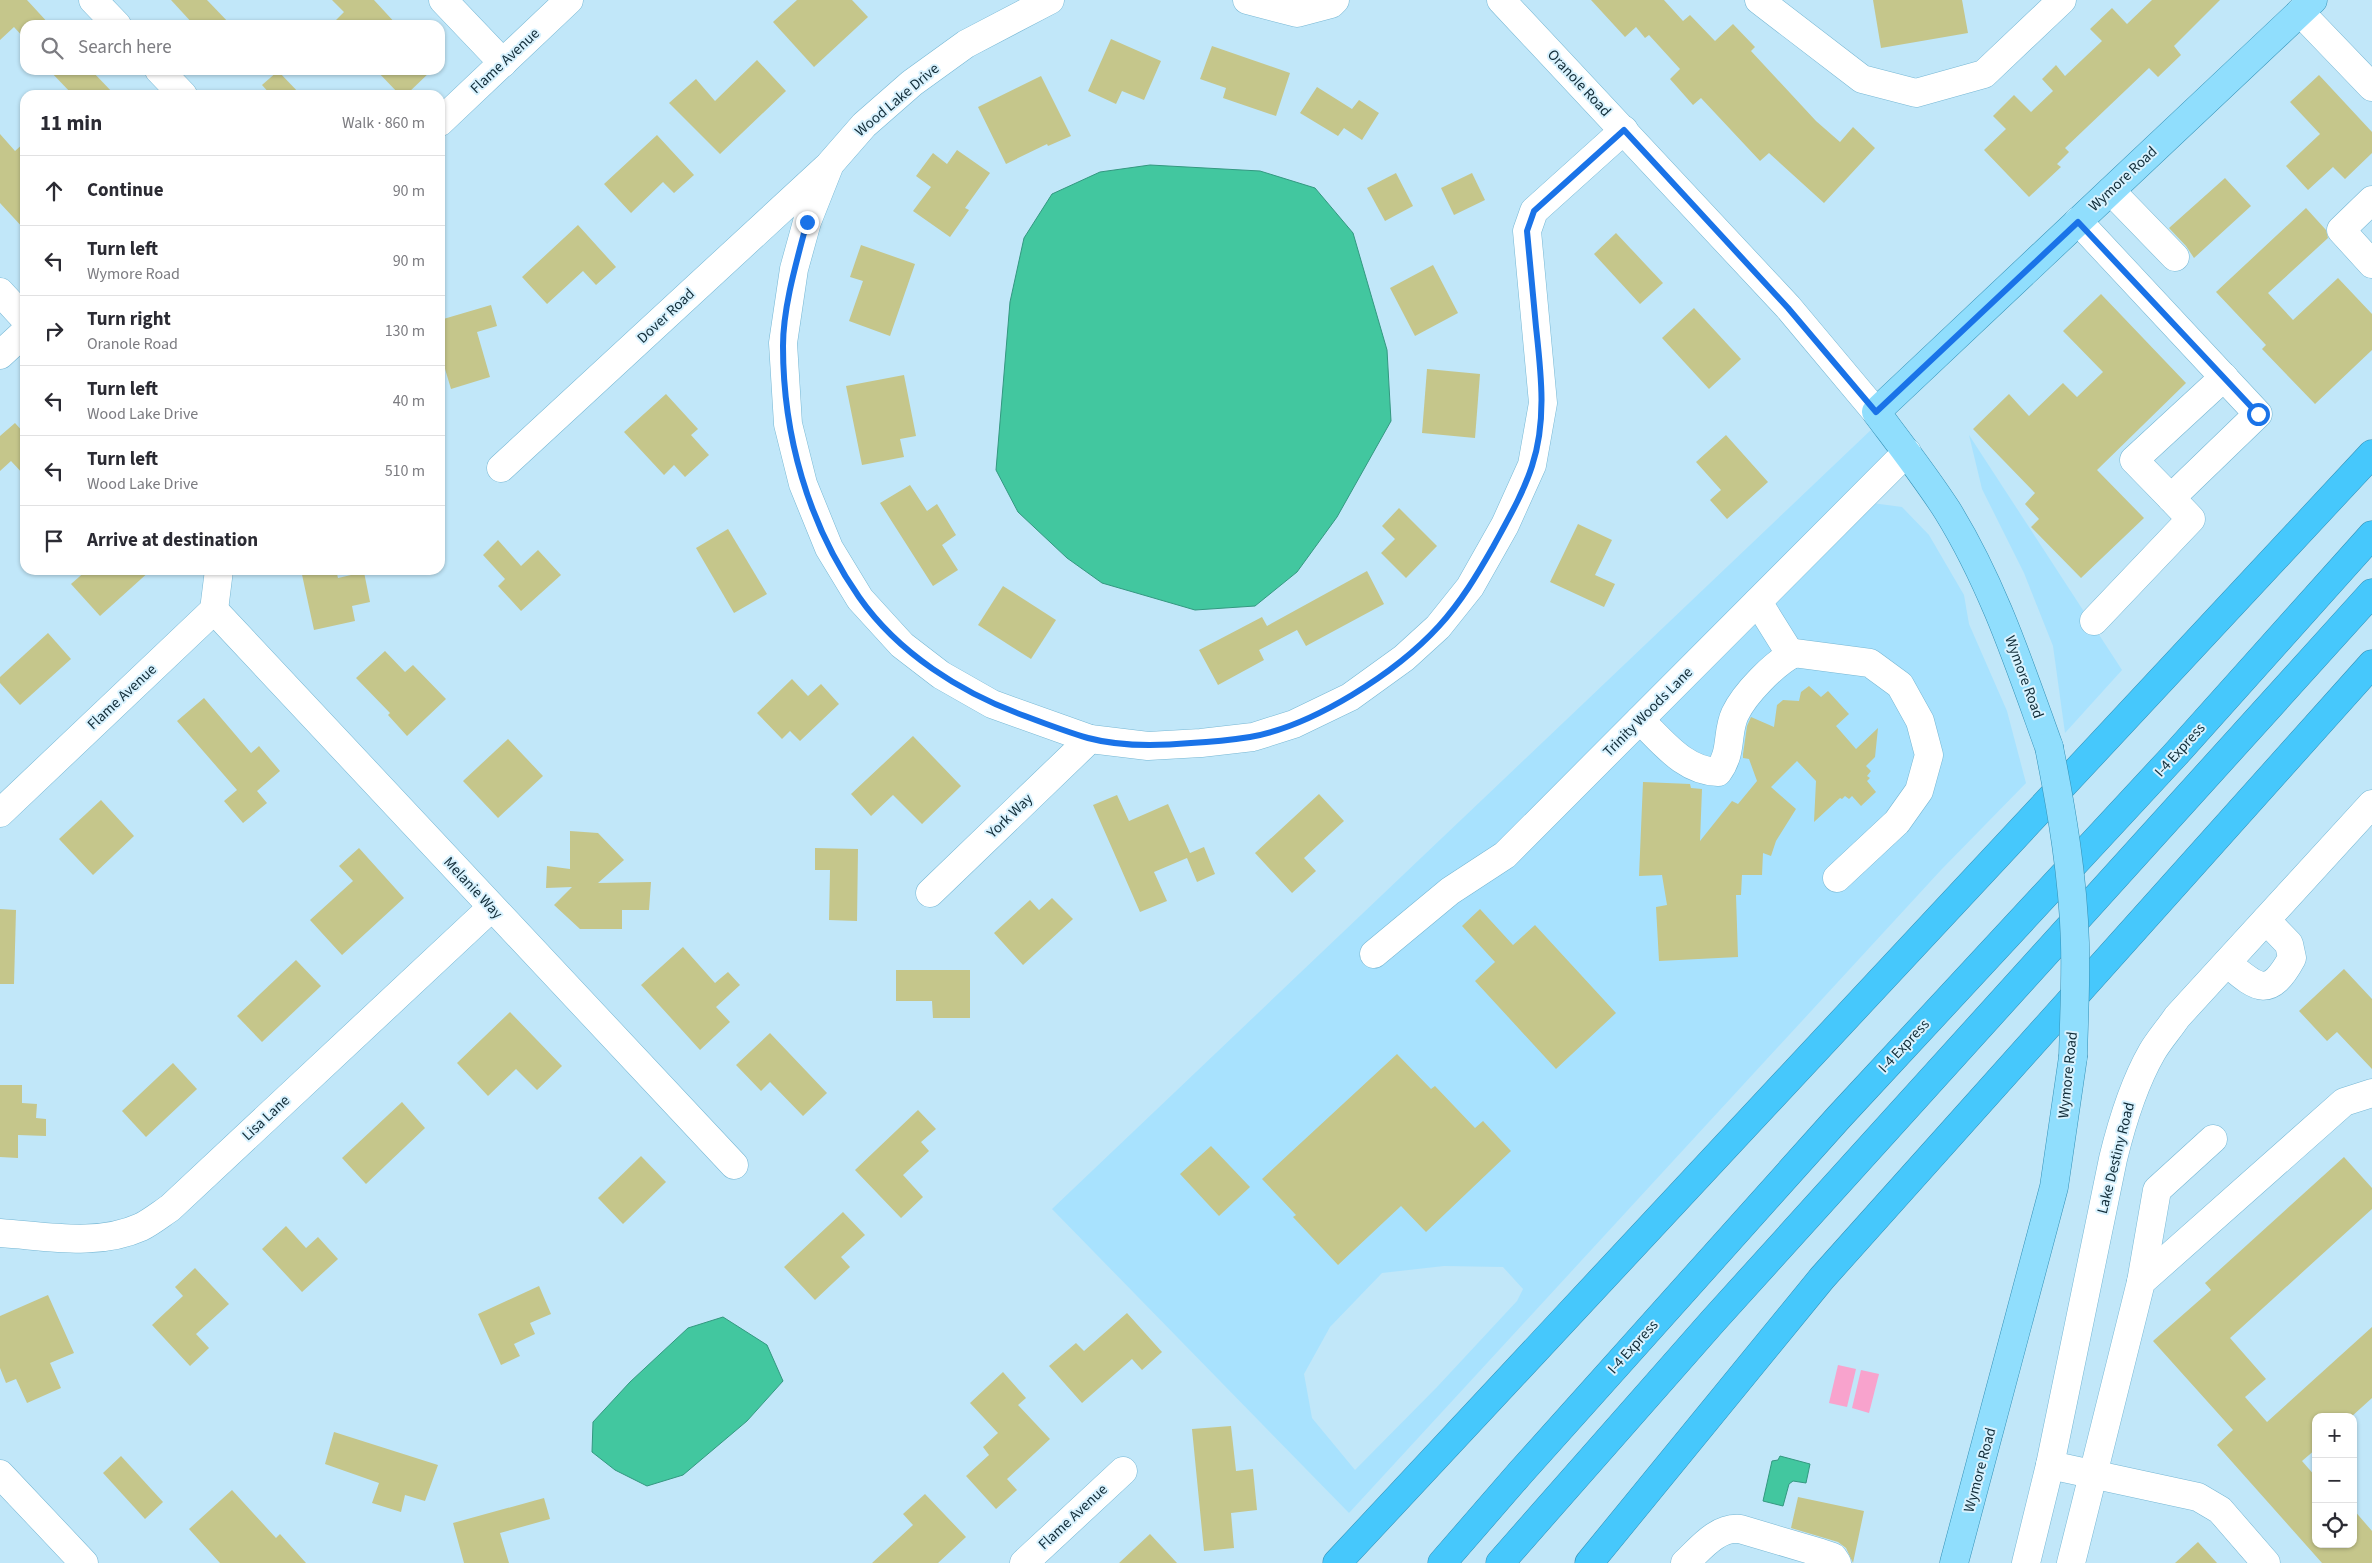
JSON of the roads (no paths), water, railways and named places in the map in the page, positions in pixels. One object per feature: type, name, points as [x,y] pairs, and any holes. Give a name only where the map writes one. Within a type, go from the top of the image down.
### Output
[{"type":"highway","points":[[1337,1563],[2372,454]]},
{"type":"highway","name":"I-4 Express","points":[[1442,1563],[1839,1117],[2174,756],[2372,535]]},
{"type":"highway","points":[[1500,1563],[1713,1321],[2372,594]]},
{"type":"highway","points":[[1589,1563],[1822,1278],[2372,664]]},
{"type":"main road","name":"Wymore Road","points":[[1954,1563],[2054,1187],[2072,1057],[2075,944],[2073,902],[2063,819],[2049,747],[2007,628],[1948,511],[1907,452],[1876,412],[2307,6]]},
{"type":"street","points":[[93,0],[112,20]]},
{"type":"street","points":[[443,0],[503,63]]},
{"type":"street","name":"Flame Avenue","points":[[445,117],[569,0]]},
{"type":"street","name":"Wood Lake Drive","points":[[1050,0],[966,44],[912,83],[864,124],[830,164],[807,222],[794,269],[783,343],[788,424],[803,484],[829,548],[860,599],[902,645],[941,675],[992,704],[1090,739],[1148,746],[1176,744],[1253,737],[1294,724],[1350,696],[1404,658],[1438,627],[1470,587],[1505,525],[1532,465],[1543,403],[1527,231],[1534,211],[1624,130]]},
{"type":"street","points":[[1246,0],[1297,13],[1331,4],[1335,0]]},
{"type":"street","name":"Oranole Road","points":[[1501,0],[1788,308],[1876,412]]},
{"type":"street","points":[[1759,0],[1862,79],[1916,93],[1984,74],[2062,0]]},
{"type":"street","points":[[2307,6],[2372,87]]},
{"type":"street","points":[[164,75],[178,90]]},
{"type":"street","name":"Dover Road","points":[[501,468],[830,164]]},
{"type":"street","points":[[2110,191],[2176,257]]},
{"type":"street","points":[[2372,200],[2341,230],[2372,264]]},
{"type":"street","points":[[2078,222],[2258,414],[2171,498]]},
{"type":"street","points":[[0,292],[20,314]]},
{"type":"street","points":[[0,355],[20,337]]},
{"type":"street","points":[[2094,621],[2191,519],[2134,460],[2224,376]]},
{"type":"street","name":"Trinity Woods Lane","points":[[1374,954],[1450,891],[1506,855],[1907,452]]},
{"type":"street","points":[[214,610],[218,575]]},
{"type":"street","points":[[1758,602],[1791,654]]},
{"type":"street","name":"Flame Avenue","points":[[0,813],[214,610]]},
{"type":"street","name":"Melanie Way","points":[[214,610],[734,1165]]},
{"type":"street","points":[[1640,720],[1681,760],[1704,772],[1718,772],[1726,761],[1735,714],[1764,675],[1791,654],[1870,663],[1900,685],[1920,721],[1928,755],[1919,790],[1897,822],[1838,878]]},
{"type":"street","name":"York Way","points":[[930,893],[1090,739]]},
{"type":"street","name":"Lake Destiny Road","points":[[2026,1563],[2050,1465],[2123,1118],[2152,1052],[2177,1017],[2372,804]]},
{"type":"street","name":"Lisa Lane","points":[[0,1233],[82,1239],[113,1236],[142,1226],[170,1208],[492,908]]},
{"type":"street","points":[[2227,963],[2251,983],[2262,987],[2272,983],[2285,971],[2292,958],[2289,944],[2266,920]]},
{"type":"street","points":[[2141,1282],[2344,1102],[2372,1093]]},
{"type":"street","points":[[2071,1563],[2141,1282],[2157,1190],[2213,1139]]},
{"type":"street","points":[[2050,1465],[2198,1497],[2220,1510],[2266,1563]]},
{"type":"street","name":"Flame Avenue","points":[[1024,1563],[1123,1470]]},
{"type":"street","points":[[0,1474],[84,1563]]},
{"type":"street","points":[[1686,1563],[1711,1539],[1729,1528],[1740,1529],[1821,1553],[1833,1557],[1837,1563]]}]
